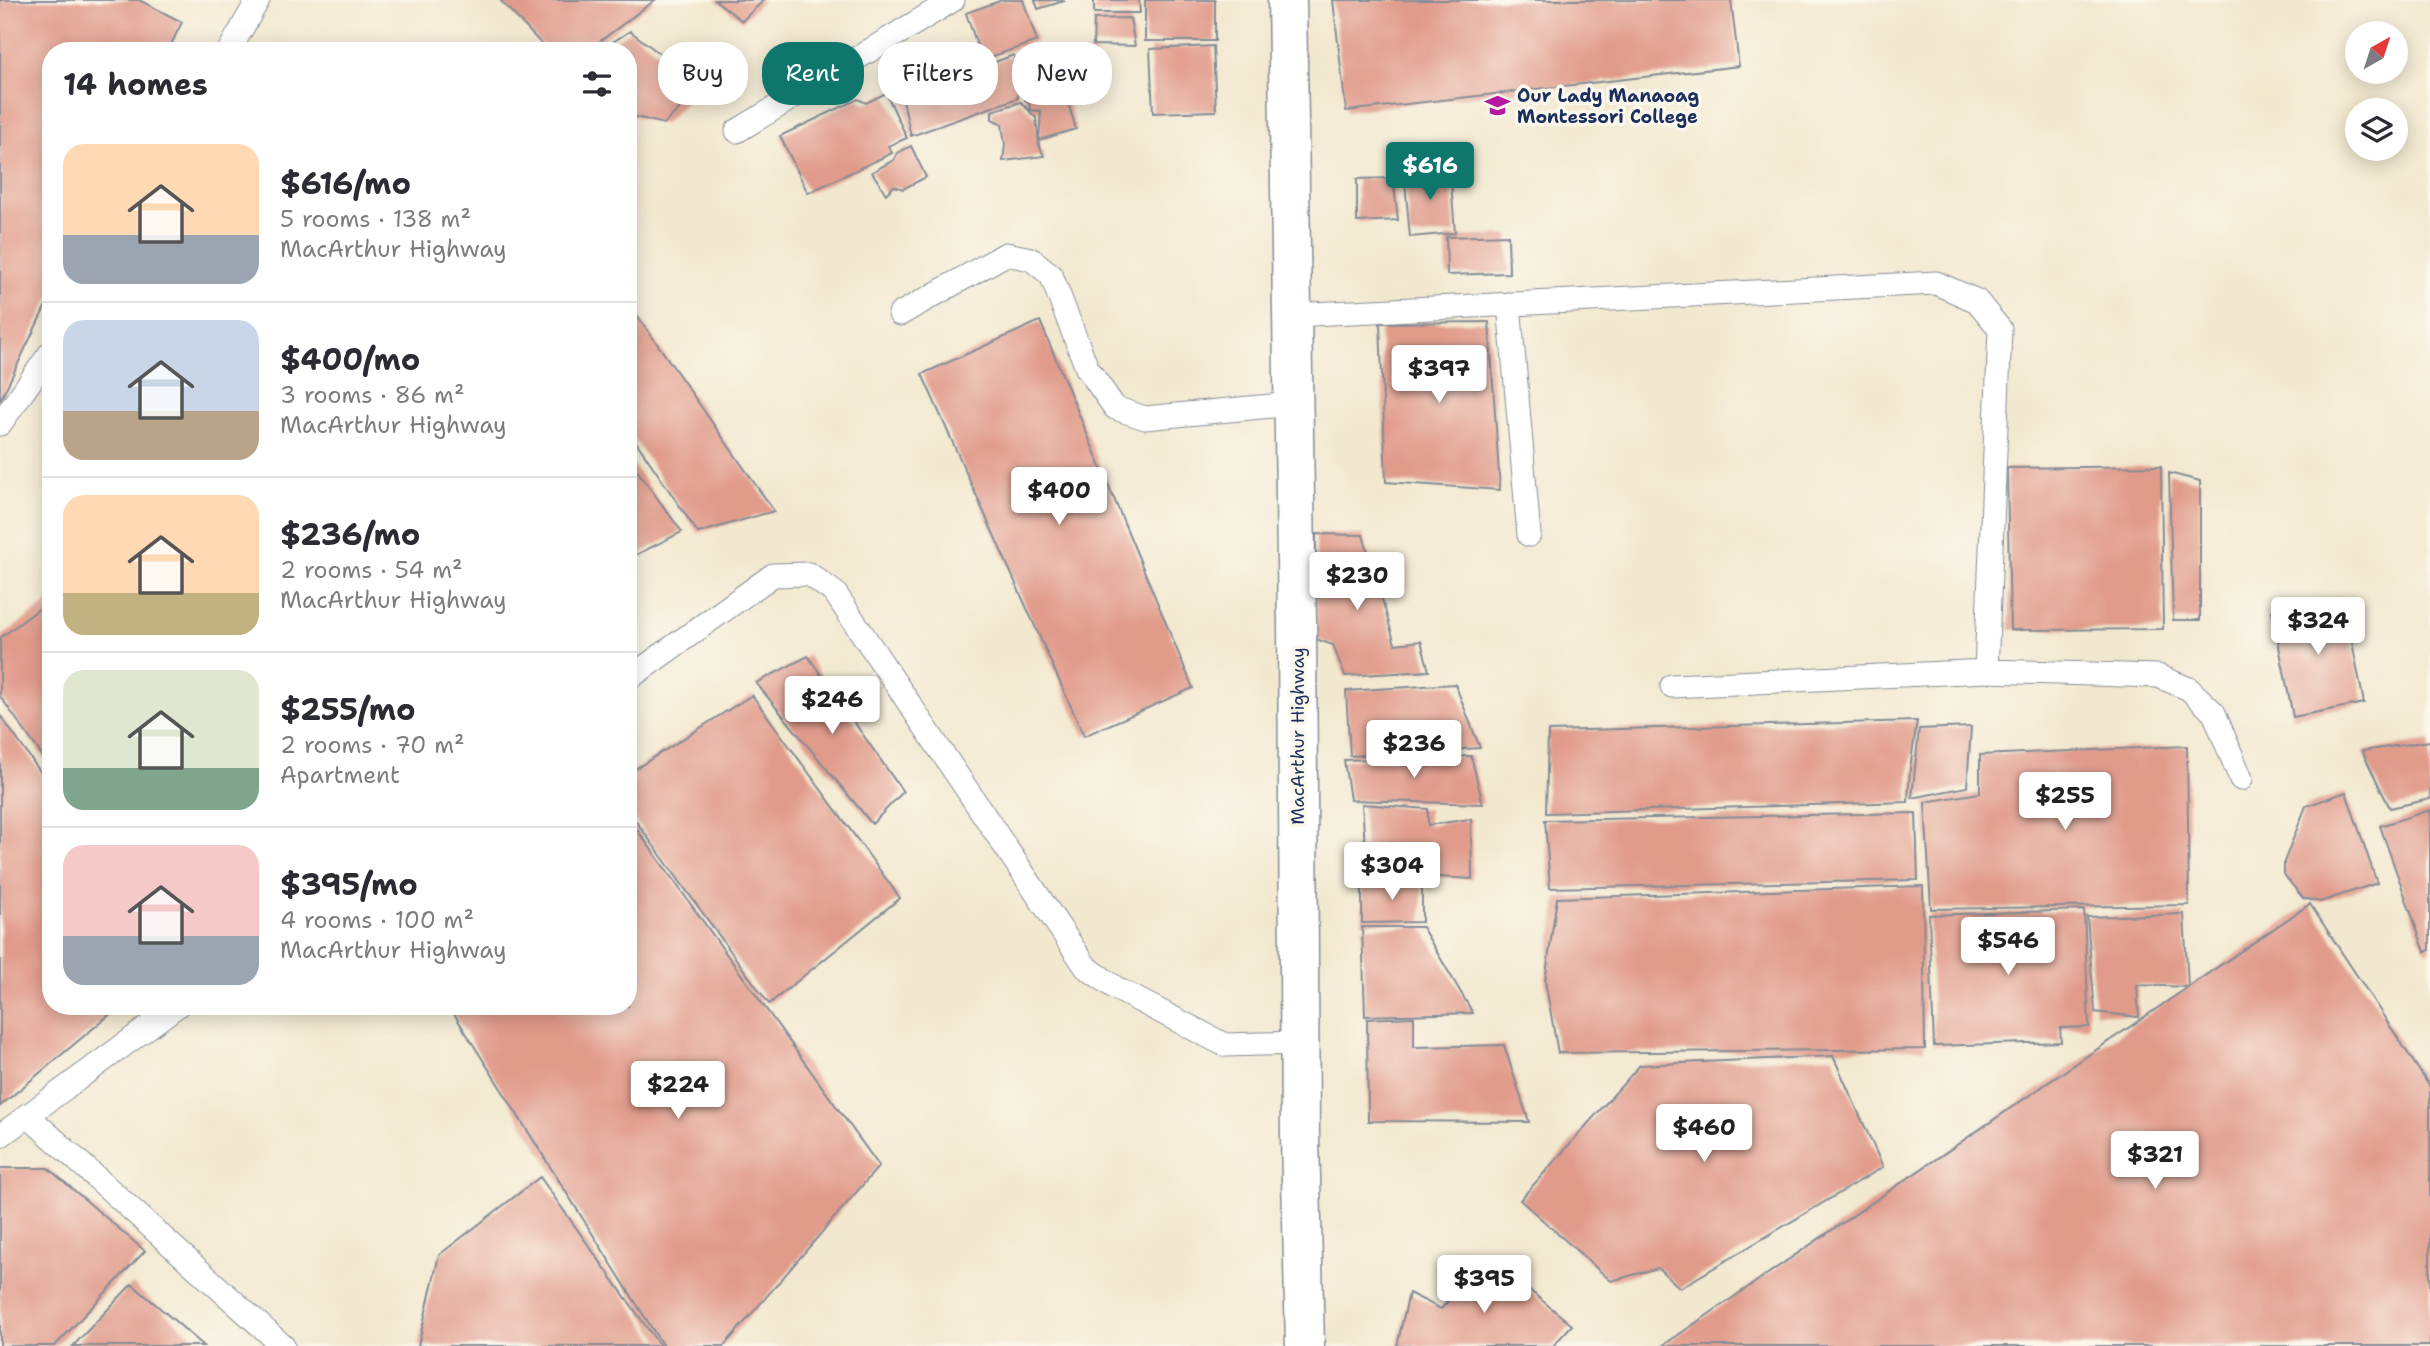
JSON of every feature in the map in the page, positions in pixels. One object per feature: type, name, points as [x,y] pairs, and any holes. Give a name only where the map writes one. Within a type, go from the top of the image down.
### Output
[{"type":"highway","name":"MacArthur Highway","points":[[1287,0],[1306,1346]]},
{"type":"lane","points":[[234,42],[258,0]]},
{"type":"lane","points":[[737,131],[953,0]]},
{"type":"lane","points":[[900,314],[1006,254],[1019,256],[1031,259],[1051,275],[1087,368],[1115,408],[1144,418],[1292,404]]},
{"type":"lane","points":[[1291,315],[1936,283],[1977,301],[2000,329],[1986,671]]},
{"type":"lane","points":[[1509,304],[1529,535]]},
{"type":"lane","points":[[0,424],[42,365]]},
{"type":"lane","points":[[637,673],[773,575],[809,575],[835,593],[1086,967],[1117,989],[1225,1045],[1300,1043]]},
{"type":"lane","points":[[1672,686],[1986,671],[2158,676],[2189,689],[2214,713],[2241,779]]},
{"type":"lane","points":[[0,1136],[165,1015]]},
{"type":"lane","points":[[27,1115],[283,1346]]},
{"type":"building","points":[[0,0],[139,0],[182,22],[172,42],[42,42],[42,314],[0,401]]},
{"type":"building","points":[[500,0],[655,0],[599,42],[540,42]]},
{"type":"building","points":[[715,0],[764,0],[742,21]]},
{"type":"building","points":[[1002,0],[1023,0],[1037,41],[1012,42],[1012,50],[998,54],[998,42],[976,42],[966,13]]},
{"type":"building","points":[[1035,0],[1063,0],[1064,1],[1038,9]]},
{"type":"building","points":[[1094,0],[1139,0],[1140,13],[1094,13]]},
{"type":"building","points":[[1145,0],[1215,0],[1215,41],[1145,41]]},
{"type":"building","points":[[1333,0],[1731,0],[1739,66],[1346,111]]},
{"type":"building","points":[[1130,18],[1135,46],[1093,42],[1094,19]]},
{"type":"building","points":[[630,31],[658,52],[658,105],[683,105],[664,124],[637,117],[637,42],[613,42]]},
{"type":"building","points":[[1213,46],[1216,111],[1153,113],[1150,49]]},
{"type":"building","points":[[1012,56],[1012,100],[911,136],[904,105],[998,105],[998,61]]},
{"type":"building","points":[[878,97],[878,105],[892,105],[907,138],[888,146],[892,153],[808,193],[780,136],[845,105],[866,103]]},
{"type":"building","points":[[1012,105],[1024,105],[1036,118],[1039,145],[1044,156],[1003,161],[1005,144],[1002,124],[992,119],[992,111]]},
{"type":"building","points":[[1029,105],[1069,105],[1076,129],[1039,140],[1041,111],[1030,110]]},
{"type":"building","points":[[911,146],[926,177],[903,189],[894,186],[886,194],[872,172],[894,160],[897,153]]},
{"type":"building","points":[[1450,168],[1455,233],[1410,237],[1404,171]]},
{"type":"building","points":[[1393,178],[1398,220],[1357,222],[1357,179]]},
{"type":"building","points":[[1508,235],[1509,273],[1447,275],[1446,237]]},
{"type":"building","points":[[637,315],[774,511],[698,533],[637,443]]},
{"type":"building","points":[[1040,321],[1193,688],[1084,736],[922,374]]},
{"type":"building","points":[[1489,322],[1500,490],[1386,482],[1380,323]]},
{"type":"building","points":[[2161,466],[2163,629],[2010,630],[2007,468]]},
{"type":"building","points":[[637,470],[682,532],[637,554]]},
{"type":"building","points":[[2169,473],[2200,481],[2200,620],[2173,620]]},
{"type":"building","points":[[1316,534],[1363,535],[1395,644],[1421,641],[1429,671],[1345,676],[1333,645],[1316,639]]},
{"type":"building","points":[[2343,597],[2364,703],[2293,717],[2272,611]]},
{"type":"building","points":[[42,607],[42,755],[0,696],[0,638]]},
{"type":"building","points":[[808,656],[903,792],[872,824],[756,683]]},
{"type":"building","points":[[1455,684],[1480,748],[1350,756],[1346,691]]},
{"type":"building","points":[[752,695],[900,898],[769,1004],[637,823],[637,768]]},
{"type":"building","points":[[0,715],[42,774],[42,1015],[109,1015],[0,1106]]},
{"type":"building","points":[[1917,721],[1908,802],[1546,813],[1548,731]]},
{"type":"building","points":[[1971,727],[1967,787],[1912,798],[1919,729]]},
{"type":"building","points":[[2430,741],[2430,799],[2390,808],[2362,751]]},
{"type":"building","points":[[2187,746],[2189,905],[1931,909],[1925,802],[1980,793],[1980,755]]},
{"type":"building","points":[[1471,756],[1483,804],[1350,800],[1344,760]]},
{"type":"building","points":[[2346,792],[2377,883],[2320,902],[2303,898],[2284,875],[2284,862],[2306,806]]},
{"type":"building","points":[[1362,804],[1428,809],[1428,825],[1471,819],[1472,879],[1367,873]]},
{"type":"building","points":[[2430,810],[2430,950],[2425,952],[2380,826]]},
{"type":"building","points":[[1916,813],[1918,880],[1550,888],[1545,820]]},
{"type":"building","points":[[637,830],[879,1166],[724,1346],[663,1346],[455,1015],[637,1015]]},
{"type":"building","points":[[1362,882],[1422,883],[1422,922],[1362,923]]},
{"type":"building","points":[[1923,886],[1925,1049],[1558,1053],[1545,981],[1557,898]]},
{"type":"building","points":[[2310,904],[2430,1087],[2430,1346],[1662,1346]]},
{"type":"building","points":[[2084,910],[2089,1027],[2060,1028],[2061,1042],[1934,1046],[1929,915]]},
{"type":"building","points":[[2184,914],[2188,987],[2137,985],[2139,1017],[2095,1012],[2087,917]]},
{"type":"building","points":[[1362,927],[1422,927],[1473,1013],[1365,1016]]},
{"type":"building","points":[[1414,1017],[1414,1047],[1504,1045],[1529,1122],[1368,1121],[1367,1019]]},
{"type":"building","points":[[1833,1056],[1883,1167],[1680,1288],[1658,1268],[1611,1281],[1520,1200],[1640,1065]]},
{"type":"building","points":[[0,1168],[48,1168],[145,1251],[55,1346],[0,1346]]},
{"type":"building","points":[[540,1177],[660,1346],[418,1346],[439,1255]]},
{"type":"building","points":[[1488,1256],[1572,1325],[1553,1346],[1397,1346],[1409,1293],[1441,1309]]},
{"type":"building","points":[[132,1284],[204,1346],[73,1346]]},
{"type":"place","name":"Our Lady Manaoag Montessori College","points":[[1497,106]]}]
